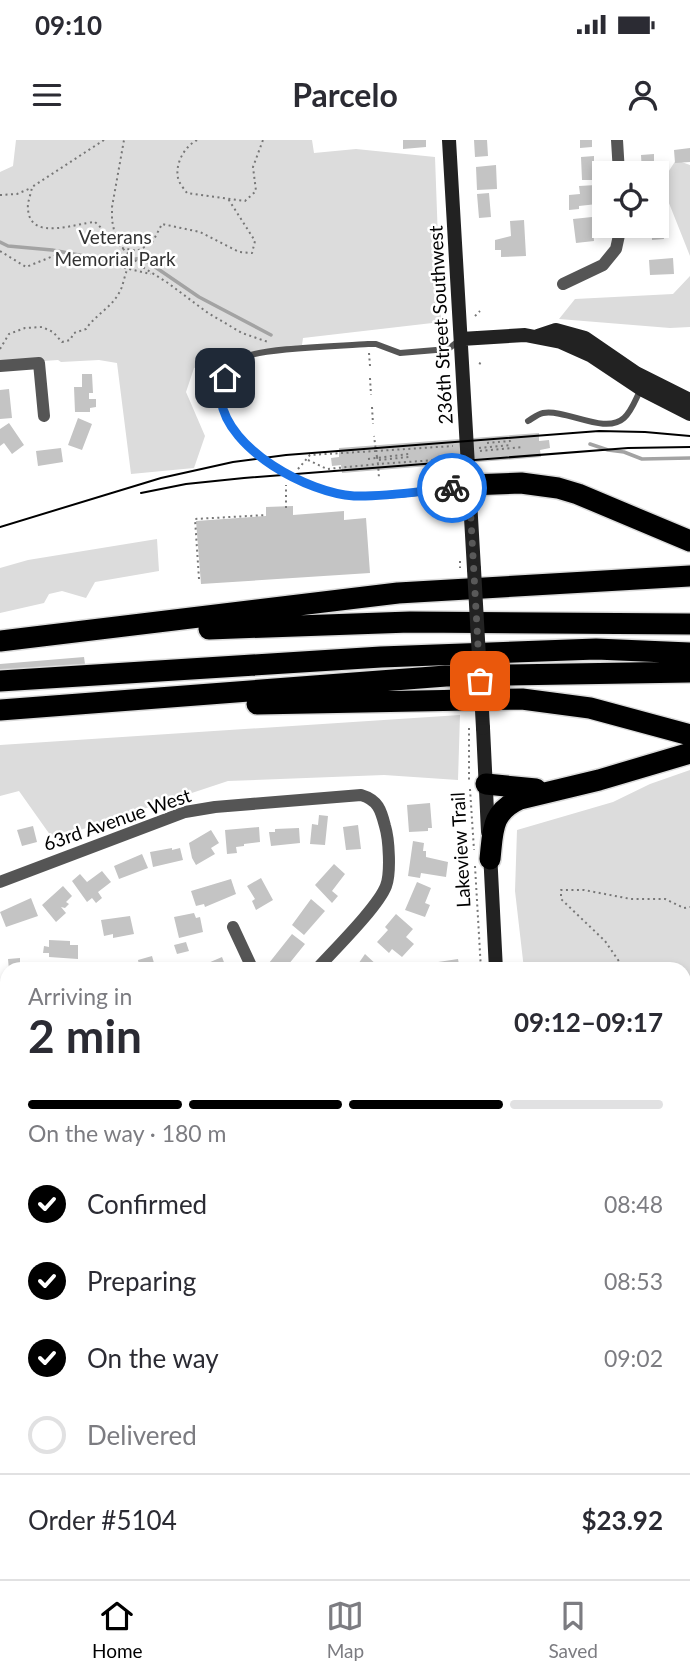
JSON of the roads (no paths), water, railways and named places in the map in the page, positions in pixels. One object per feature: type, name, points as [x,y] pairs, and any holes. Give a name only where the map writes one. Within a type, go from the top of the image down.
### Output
[{"type":"highway","points":[[469,485],[521,483],[558,488],[683,538]]},
{"type":"highway","points":[[0,643],[398,593],[690,576]]},
{"type":"highway","points":[[0,643],[255,626],[360,622],[690,624]]},
{"type":"highway","points":[[0,674],[331,647],[503,641],[667,624]]},
{"type":"highway","points":[[0,681],[380,657],[596,649],[690,653]]},
{"type":"highway","points":[[0,709],[446,676],[690,672]]},
{"type":"highway","points":[[118,701],[224,705],[522,699],[590,708],[690,735]]},
{"type":"highway","points":[[479,856],[503,809],[520,799],[599,780],[690,753]]},
{"type":"highway","points":[[486,784],[552,790]]},
{"type":"main road","name":"236th Street Southwest","points":[[449,140],[469,485],[467,569],[476,728],[486,784],[479,856],[495,962]]},
{"type":"main road","points":[[461,339],[538,336],[555,330],[585,338],[636,373],[690,400]]},
{"type":"main road","points":[[538,336],[577,348],[640,389],[690,414]]},
{"type":"street","points":[[617,140],[618,161]]},
{"type":"street","points":[[563,284],[603,265],[616,249],[618,238]]},
{"type":"street","points":[[0,366],[39,363],[44,416]]},
{"type":"street","name":"63rd Avenue West","points":[[0,882],[128,831],[185,812],[334,796],[370,797],[379,804],[387,830],[387,885],[323,962]]},
{"type":"street","points":[[233,928],[249,962]]},
{"type":"lane","points":[[461,339],[448,349],[400,353],[376,344],[368,344],[253,354],[233,366],[225,378],[221,398],[228,422],[241,439],[277,469],[305,482],[341,494],[384,494],[469,485]]},
{"type":"lane","points":[[528,421],[541,414],[552,413],[605,424],[615,423],[624,419],[630,411],[640,389]]},
{"type":"waterway","points":[[0,242],[8,246],[52,250],[117,262],[142,258],[199,297],[271,335]]},
{"type":"waterway","points":[[590,444],[642,459],[690,458]]},
{"type":"tram line","points":[[0,527],[161,478],[233,462],[286,455],[599,431],[690,436]]},
{"type":"tram line","points":[[141,493],[186,484],[244,478],[628,448],[690,447]]},
{"type":"park label","name":"Veterans Memorial Park","points":[[115,247]]}]
